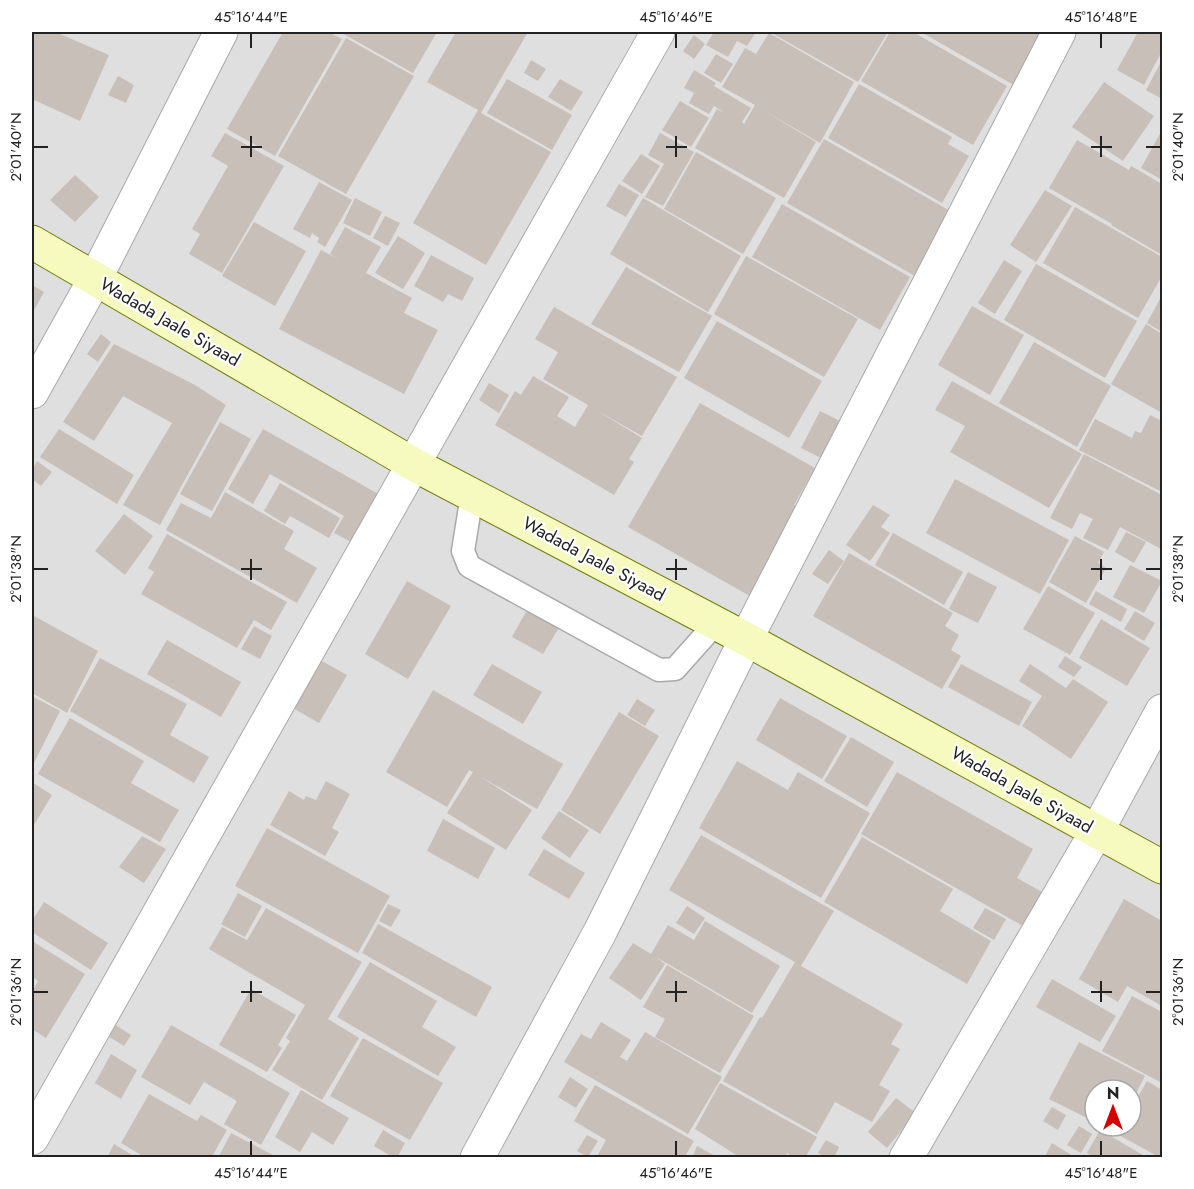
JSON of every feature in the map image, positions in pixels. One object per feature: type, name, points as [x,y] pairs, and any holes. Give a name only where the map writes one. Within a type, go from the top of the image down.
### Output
[{"type":"main road","name":"Wadada Jaale Siyaad","points":[[32,242],[413,464],[746,639],[1162,867]]},
{"type":"street","points":[[32,392],[95,279],[221,32]]},
{"type":"street","points":[[32,1138],[658,32]]},
{"type":"street","points":[[477,1158],[600,932],[746,639],[1059,32]]},
{"type":"street","points":[[906,1158],[1097,831],[1162,711]]},
{"type":"lane","points":[[472,495],[463,551],[470,566],[659,670],[675,669],[716,623]]},
{"type":"shaded area","points":[[32,32],[1162,32],[1162,1157],[32,1157]]},
{"type":"building","points":[[32,32],[55,32],[109,55],[80,121],[32,99]]},
{"type":"building","points":[[283,32],[328,32],[342,39],[275,156],[227,129]]},
{"type":"building","points":[[340,32],[437,32],[413,73]]},
{"type":"building","points":[[456,32],[528,32],[481,113],[551,152],[486,265],[413,223],[478,110],[427,82]]},
{"type":"building","points":[[714,32],[756,32],[747,46],[737,41],[728,57],[706,45]]},
{"type":"building","points":[[770,32],[888,32],[858,82]]},
{"type":"building","points":[[890,32],[913,32],[1007,86],[973,145],[861,81]]},
{"type":"building","points":[[921,32],[1052,32],[1019,88]]},
{"type":"building","points":[[1138,32],[1162,32],[1162,51],[1144,85],[1117,70]]},
{"type":"building","points":[[769,33],[854,82],[820,143],[761,109],[816,142],[784,198],[695,148],[717,109],[725,113],[714,106],[709,114],[689,103],[694,93],[684,88],[694,70],[716,83],[714,86],[751,108],[742,122],[744,124],[755,105],[722,87],[745,48],[756,54]]},
{"type":"building","points":[[694,35],[705,44],[694,59],[683,51]]},
{"type":"building","points":[[346,38],[414,76],[346,194],[278,156]]},
{"type":"building","points":[[716,54],[733,64],[721,83],[704,73]]},
{"type":"building","points":[[531,60],[546,69],[538,81],[524,73]]},
{"type":"building","points":[[1162,60],[1162,99],[1146,90]]},
{"type":"building","points":[[118,76],[134,85],[126,103],[108,95]]},
{"type":"building","points":[[507,79],[572,115],[552,150],[487,113]]},
{"type":"building","points":[[560,79],[583,92],[571,111],[548,97]]},
{"type":"building","points":[[1104,82],[1154,116],[1123,161],[1072,127]]},
{"type":"building","points":[[859,84],[952,137],[948,144],[969,156],[942,203],[828,138]]},
{"type":"building","points":[[680,101],[709,118],[691,147],[662,130]]},
{"type":"building","points":[[1162,130],[1162,180],[1141,168]]},
{"type":"building","points":[[225,133],[284,166],[222,273],[189,254],[200,234],[192,229],[228,166],[211,156]]},
{"type":"building","points":[[660,133],[694,152],[663,206],[645,197],[664,164],[648,155]]},
{"type":"building","points":[[824,139],[952,212],[915,276],[787,203]]},
{"type":"building","points":[[1077,140],[1129,170],[1131,166],[1162,184],[1162,255],[1049,188]]},
{"type":"building","points":[[696,152],[776,198],[743,254],[664,209]]},
{"type":"building","points":[[641,154],[660,166],[642,194],[622,181]]},
{"type":"building","points":[[75,175],[99,197],[75,222],[50,200]]},
{"type":"building","points":[[319,182],[352,200],[325,247],[317,242],[319,238],[312,233],[310,238],[293,229]]},
{"type":"building","points":[[619,184],[639,195],[626,217],[606,206]]},
{"type":"building","points":[[1045,190],[1072,206],[1036,262],[1010,245]]},
{"type":"building","points":[[355,198],[382,212],[370,236],[343,223]]},
{"type":"building","points":[[643,198],[741,256],[708,312],[610,254]]},
{"type":"building","points":[[782,204],[910,277],[880,330],[752,257]]},
{"type":"building","points":[[1075,207],[1162,257],[1162,276],[1138,318],[1043,263]]},
{"type":"building","points":[[385,216],[400,223],[388,246],[373,238]]},
{"type":"building","points":[[254,222],[306,251],[275,306],[222,276]]},
{"type":"building","points":[[345,227],[381,247],[366,273],[412,298],[404,313],[438,330],[404,394],[279,329],[321,250],[340,260],[330,254]]},
{"type":"building","points":[[398,236],[425,253],[403,289],[375,273]]},
{"type":"building","points":[[431,255],[474,278],[462,301],[448,294],[443,302],[414,286]]},
{"type":"building","points":[[746,256],[858,319],[824,377],[714,314]]},
{"type":"building","points":[[1004,260],[1022,271],[995,314],[978,303]]},
{"type":"building","points":[[1036,264],[1137,321],[1105,378],[1004,320]]},
{"type":"building","points":[[626,267],[712,316],[679,372],[591,324]]},
{"type":"building","points":[[32,285],[44,292],[32,314]]},
{"type":"building","points":[[1162,295],[1162,332],[1147,323]]},
{"type":"building","points":[[972,306],[1024,335],[990,395],[938,365]]},
{"type":"building","points":[[554,307],[677,377],[642,436],[596,410],[642,438],[629,459],[634,462],[614,495],[495,425],[515,391],[521,395],[533,376],[569,397],[557,416],[575,427],[588,405],[543,379],[558,352],[535,339]]},
{"type":"building","points":[[717,321],[822,381],[789,438],[684,378]]},
{"type":"building","points":[[1146,324],[1162,334],[1162,413],[1111,384]]},
{"type":"building","points":[[101,334],[111,342],[98,362],[87,354]]},
{"type":"building","points":[[1034,342],[1111,386],[1077,447],[999,403]]},
{"type":"building","points":[[114,344],[195,385],[226,405],[160,525],[123,505],[172,423],[123,396],[94,441],[63,422]]},
{"type":"building","points":[[952,381],[1082,454],[1049,508],[950,452],[965,426],[935,410]]},
{"type":"building","points":[[489,383],[509,395],[499,413],[479,400]]},
{"type":"building","points":[[700,403],[815,468],[794,505],[808,513],[757,600],[628,527]]},
{"type":"building","points":[[820,411],[848,425],[829,462],[801,448]]},
{"type":"building","points":[[1150,415],[1162,421],[1162,492],[1079,450],[1095,419],[1132,438],[1135,431],[1141,433]]},
{"type":"building","points":[[220,422],[251,439],[212,511],[180,494]]},
{"type":"building","points":[[59,429],[134,475],[117,504],[40,457]]},
{"type":"building","points":[[263,429],[382,496],[355,544],[334,533],[344,516],[270,474],[253,504],[228,489]]},
{"type":"building","points":[[1084,454],[1162,495],[1161,549],[1120,527],[1108,550],[1083,538],[1093,519],[1080,513],[1072,529],[1050,518]]},
{"type":"building","points":[[37,461],[52,472],[41,486],[32,479],[32,470]]},
{"type":"building","points":[[955,479],[1069,540],[1040,594],[926,533]]},
{"type":"building","points":[[280,483],[340,518],[329,538],[290,516],[285,524],[264,511]]},
{"type":"building","points":[[225,492],[294,531],[284,549],[317,568],[297,603],[166,530],[181,503],[211,518]]},
{"type":"building","points":[[873,505],[890,515],[881,527],[890,533],[870,561],[846,545]]},
{"type":"building","points":[[124,514],[153,536],[125,575],[95,551]]},
{"type":"building","points":[[1126,532],[1146,542],[1134,563],[1115,552]]},
{"type":"building","points":[[893,533],[963,572],[944,605],[875,565]]},
{"type":"building","points":[[167,534],[287,602],[271,630],[254,620],[237,648],[141,594],[154,572],[148,568]]},
{"type":"building","points":[[1075,536],[1104,552],[1098,563],[1106,568],[1086,603],[1049,582]]},
{"type":"building","points":[[829,550],[844,561],[828,584],[812,574]]},
{"type":"building","points":[[849,553],[953,613],[945,626],[959,635],[951,650],[961,656],[942,689],[813,616]]},
{"type":"building","points":[[1130,565],[1162,581],[1144,613],[1113,597]]},
{"type":"building","points":[[968,572],[997,587],[978,623],[949,609]]},
{"type":"building","points":[[407,581],[451,606],[408,679],[365,654]]},
{"type":"building","points":[[1048,586],[1095,613],[1070,655],[1023,629]]},
{"type":"building","points":[[1096,591],[1127,609],[1121,622],[1089,604]]},
{"type":"building","points":[[528,608],[560,626],[543,654],[512,637]]},
{"type":"building","points":[[1135,611],[1155,623],[1144,641],[1124,629]]},
{"type":"building","points":[[32,615],[98,651],[67,713],[32,693]]},
{"type":"building","points":[[1101,619],[1150,648],[1127,686],[1079,658]]},
{"type":"building","points":[[254,626],[272,636],[260,659],[241,649]]},
{"type":"building","points":[[167,640],[241,682],[221,717],[147,674]]},
{"type":"building","points":[[1065,656],[1082,667],[1074,677],[1058,667]]},
{"type":"building","points":[[100,658],[187,704],[170,735],[209,757],[194,783],[70,711]]},
{"type":"building","points":[[320,660],[347,675],[319,723],[293,708]]},
{"type":"building","points":[[492,664],[542,692],[523,724],[473,695]]},
{"type":"building","points":[[961,664],[1032,702],[1019,726],[948,687]]},
{"type":"building","points":[[1030,664],[1066,688],[1073,679],[1108,702],[1071,759],[1022,726],[1042,696],[1019,681]]},
{"type":"building","points":[[433,690],[563,764],[537,809],[481,777],[532,810],[506,850],[447,813],[473,772],[469,770],[447,807],[386,772]]},
{"type":"building","points":[[32,696],[60,711],[32,767]]},
{"type":"building","points":[[780,698],[847,736],[822,779],[756,740]]},
{"type":"building","points":[[637,699],[655,710],[645,726],[627,715]]},
{"type":"building","points":[[619,712],[659,736],[600,834],[561,810]]},
{"type":"building","points":[[70,718],[144,761],[131,783],[179,810],[160,842],[38,774]]},
{"type":"building","points":[[851,737],[894,762],[867,807],[824,781]]},
{"type":"building","points":[[737,761],[788,790],[798,772],[870,813],[821,898],[699,828]]},
{"type":"building","points":[[897,772],[1033,849],[1017,878],[1042,892],[1023,926],[861,834]]},
{"type":"building","points":[[326,781],[350,794],[332,828],[339,832],[325,856],[270,825],[289,791],[304,800],[306,796],[316,800]]},
{"type":"building","points":[[32,782],[52,795],[34,825],[32,823]]},
{"type":"building","points":[[559,811],[589,830],[570,858],[541,838]]},
{"type":"building","points":[[443,819],[495,848],[478,879],[427,851]]},
{"type":"building","points":[[267,828],[390,896],[358,953],[235,886]]},
{"type":"building","points":[[701,835],[834,911],[801,966],[903,1024],[891,1044],[900,1049],[879,1085],[890,1091],[872,1122],[835,1102],[817,1134],[723,1081],[795,962],[669,890]]},
{"type":"building","points":[[142,836],[166,849],[144,883],[119,867]]},
{"type":"building","points":[[862,837],[953,889],[940,911],[991,941],[967,984],[824,902]]},
{"type":"building","points":[[544,849],[585,873],[569,899],[528,875]]},
{"type":"building","points":[[238,893],[262,906],[245,937],[221,924]]},
{"type":"building","points":[[1124,899],[1162,921],[1162,1006],[1127,986],[1118,1002],[1079,979]]},
{"type":"building","points":[[44,902],[108,943],[91,970],[32,932],[32,921]]},
{"type":"building","points":[[388,904],[401,910],[391,927],[379,921]]},
{"type":"building","points":[[687,906],[705,918],[694,934],[676,923]]},
{"type":"building","points":[[266,908],[362,962],[328,1019],[359,1038],[322,1100],[272,1070],[290,1041],[286,1038],[305,1005],[209,949],[222,927],[247,940]]},
{"type":"building","points":[[985,908],[1006,919],[994,940],[973,928]]},
{"type":"building","points":[[705,921],[780,966],[752,1013],[656,957],[665,964],[641,1000],[609,978],[633,943],[651,954],[668,925],[694,940]]},
{"type":"building","points":[[378,924],[492,987],[476,1017],[362,953]]},
{"type":"building","points":[[32,941],[85,974],[46,1038],[32,1029],[32,992],[38,981],[32,977]]},
{"type":"building","points":[[370,962],[437,1001],[422,1027],[456,1047],[438,1076],[337,1017]]},
{"type":"building","points":[[667,965],[754,1016],[720,1073],[655,1037],[665,1019],[643,1007]]},
{"type":"building","points":[[1052,979],[1116,1016],[1100,1042],[1036,1007]]},
{"type":"building","points":[[251,989],[296,1015],[278,1045],[282,1048],[267,1072],[219,1045]]},
{"type":"building","points":[[1132,996],[1162,1012],[1162,1083],[1102,1051]]},
{"type":"building","points":[[108,1020],[131,1035],[124,1046],[101,1032]]},
{"type":"building","points":[[601,1022],[631,1040],[620,1057],[627,1061],[645,1032],[722,1077],[688,1134],[564,1062],[581,1034],[591,1039]]},
{"type":"building","points":[[171,1025],[290,1093],[261,1145],[224,1124],[237,1101],[204,1082],[190,1105],[141,1077]]},
{"type":"building","points":[[363,1038],[443,1083],[410,1140],[330,1096]]},
{"type":"building","points":[[1079,1042],[1145,1076],[1143,1080],[1143,1078],[1083,1078],[1083,1116],[1049,1099]]},
{"type":"building","points":[[111,1054],[137,1070],[121,1099],[95,1083]]},
{"type":"building","points":[[570,1077],[588,1089],[576,1108],[558,1097]]},
{"type":"building","points":[[1147,1081],[1162,1090],[1162,1151],[1159,1157],[1124,1138],[1143,1138],[1143,1088]]},
{"type":"building","points":[[720,1083],[817,1137],[805,1158],[794,1158],[787,1153],[785,1158],[741,1158],[695,1129]]},
{"type":"building","points":[[595,1085],[694,1141],[684,1158],[596,1158],[606,1140],[574,1121]]},
{"type":"building","points":[[301,1090],[349,1118],[333,1145],[312,1132],[300,1152],[275,1137]]},
{"type":"building","points":[[149,1094],[197,1121],[201,1115],[227,1130],[211,1158],[146,1158],[121,1143]]},
{"type":"building","points":[[896,1098],[916,1113],[887,1148],[868,1132]]},
{"type":"building","points":[[1052,1107],[1066,1115],[1058,1130],[1043,1121]]},
{"type":"building","points":[[1079,1126],[1083,1128],[1083,1138],[1090,1138],[1081,1153],[1067,1145]]},
{"type":"building","points":[[383,1130],[405,1143],[397,1158],[374,1146]]},
{"type":"building","points":[[231,1133],[273,1155],[271,1158],[218,1158]]},
{"type":"building","points":[[587,1135],[598,1141],[588,1157],[577,1151]]},
{"type":"building","points":[[1095,1138],[1114,1138],[1148,1158],[1096,1158],[1087,1153]]},
{"type":"building","points":[[826,1140],[839,1147],[834,1158],[826,1158],[818,1153]]},
{"type":"building","points":[[1052,1143],[1073,1156],[1072,1158],[1044,1158]]},
{"type":"building","points":[[114,1144],[137,1158],[107,1158]]},
{"type":"building","points":[[697,1146],[719,1158],[692,1158]]}]
